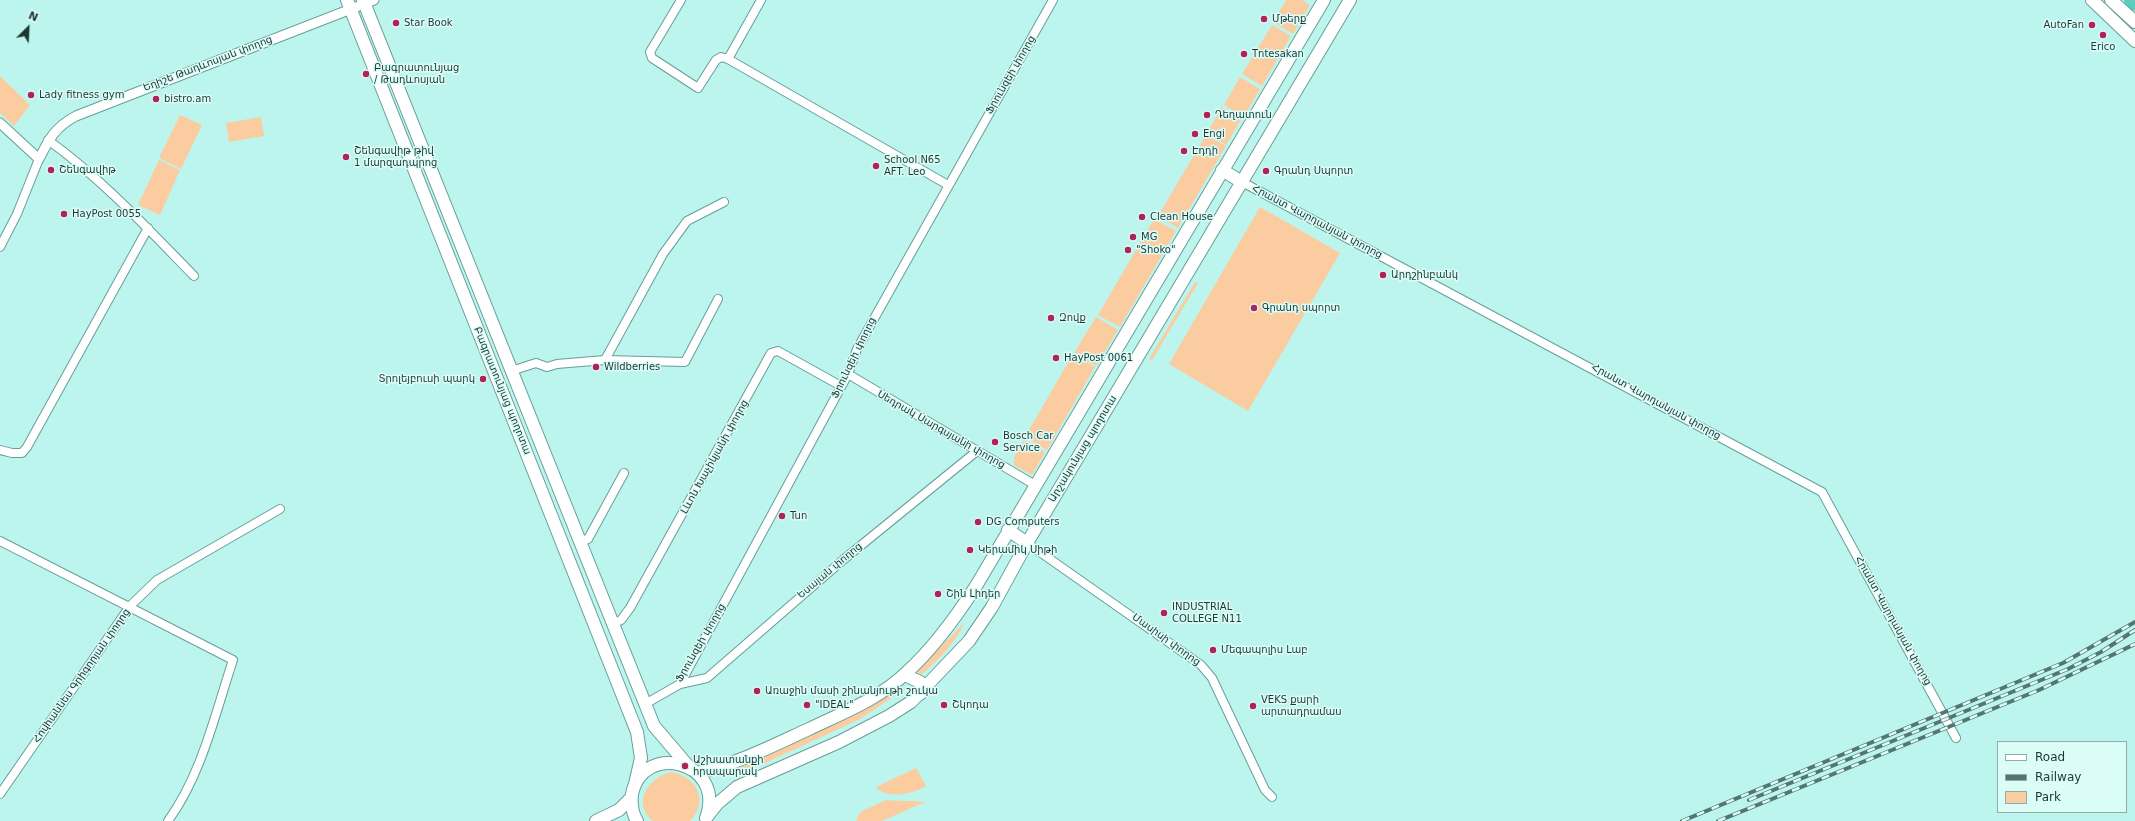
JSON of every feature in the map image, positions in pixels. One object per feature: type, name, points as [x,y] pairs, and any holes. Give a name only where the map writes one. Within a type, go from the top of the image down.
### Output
[{"type":"main road","points":[[693,770],[740,761],[872,698],[906,674],[960,612],[1324,0]]},
{"type":"main road","name":"Արշակունյաց պողոտա","points":[[706,820],[717,804],[734,789],[839,742],[889,716],[920,694],[972,637],[992,607],[1027,543],[1350,0]]},
{"type":"main road","points":[[2092,0],[2135,41]]},
{"type":"main road","points":[[2111,0],[2135,22]]},
{"type":"main road","name":"Բագրատունյաց պողոտա","points":[[367,1],[512,371],[654,726],[693,770]]},
{"type":"main road","name":"Բագրատունյաց պողոտա","points":[[349,5],[637,732],[641,758],[636,784]]},
{"type":"main road","points":[[1222,170],[1242,182]]},
{"type":"main road","points":[[1008,530],[1027,543]]},
{"type":"main road","points":[[906,674],[920,682],[922,690],[920,694]]},
{"type":"main road","points":[[637,821],[632,808],[632,798],[636,784],[643,774],[653,767],[665,763],[677,763],[693,770],[704,780],[710,799],[706,820]]},
{"type":"main road","points":[[596,821],[619,810],[632,798]]},
{"type":"street","points":[[681,0],[650,55],[698,88],[716,60],[721,57],[728,60],[948,185]]},
{"type":"street","points":[[728,60],[761,0]]},
{"type":"street","name":"Ֆրունզեի փողոց","points":[[645,704],[680,684],[848,374],[857,349],[1053,0]]},
{"type":"street","name":"Եղիշե Թադևոսյան փողոց","points":[[0,247],[48,140],[60,125],[76,116],[349,5],[367,1]]},
{"type":"street","points":[[0,123],[39,159]]},
{"type":"street","points":[[48,140],[70,156],[148,228],[194,276]]},
{"type":"street","name":"Հրանտ Վարդանյան փողոց","points":[[1242,182],[1822,492],[1956,738]]},
{"type":"street","points":[[605,360],[663,254],[687,222],[724,202]]},
{"type":"street","points":[[0,450],[12,453],[22,453],[27,447],[148,228]]},
{"type":"street","points":[[512,371],[536,363],[547,367],[557,364],[605,360],[685,362],[718,299]]},
{"type":"street","name":"Լևոն Խաչիկյանի փողոց","points":[[613,624],[621,620],[630,608],[772,353],[778,351],[841,386]]},
{"type":"street","name":"Սեդրակ Սարգսյանի փողոց","points":[[848,374],[1035,485]]},
{"type":"street","name":"Եսայան փողոց","points":[[680,684],[707,678],[842,560],[977,451]]},
{"type":"street","points":[[580,541],[588,539],[624,473]]},
{"type":"street","name":"Հովհաննես Գրիգորյան փողոց","points":[[0,794],[130,606],[157,580],[280,509]]},
{"type":"street","points":[[0,541],[130,606],[233,660],[200,763],[179,805],[168,821]]},
{"type":"street","name":"Մասիսի փողոց","points":[[1027,543],[1201,665],[1212,678],[1265,790],[1272,798]]},
{"type":"green space","points":[[1286,0],[1302,0],[1310,5],[1293,34],[1273,22]]},
{"type":"green space","points":[[1272,25],[1291,36],[1262,86],[1242,74]]},
{"type":"green space","points":[[0,76],[30,105],[14,126],[0,113]]},
{"type":"green space","points":[[1240,77],[1260,89],[1244,117],[1224,105]]},
{"type":"green space","points":[[1222,107],[1242,118],[1226,145],[1207,133]]},
{"type":"green space","points":[[180,115],[202,125],[181,169],[159,158]]},
{"type":"green space","points":[[261,117],[264,136],[229,142],[226,123]]},
{"type":"green space","points":[[1206,135],[1226,146],[1178,228],[1158,216]]},
{"type":"green space","points":[[159,160],[180,170],[160,215],[138,205]]},
{"type":"green space","name":"Գրանդ սպորտ","points":[[1260,207],[1340,253],[1248,411],[1169,364]]},
{"type":"green space","points":[[1154,219],[1176,231],[1120,327],[1098,315]]},
{"type":"green space","points":[[1195,282],[1198,283],[1152,360],[1149,359]]},
{"type":"green space","points":[[1096,317],[1118,330],[1096,366],[1074,353]]},
{"type":"green space","points":[[1073,354],[1095,367],[1047,450],[1025,437]]},
{"type":"green space","points":[[1024,440],[1045,452],[1032,475],[1014,465],[1014,457]]},
{"type":"green space","points":[[964,623],[951,645],[940,658],[921,675],[917,671]]},
{"type":"green space","points":[[900,685],[905,689],[860,719],[735,777],[733,771],[858,713]]},
{"type":"green space","points":[[916,768],[926,786],[921,789],[893,795],[881,791],[876,787]]},
{"type":"green space","points":[[671,772],[680,774],[693,784],[697,790],[699,805],[696,813],[690,821],[653,821],[643,807],[643,799],[649,785],[655,779]]},
{"type":"green space","points":[[886,800],[925,802],[882,821],[856,821],[860,812]]},
{"type":"waterway","points":[[2132,0],[2135,3]]},
{"type":"railway","points":[[1682,821],[2063,663],[2135,622]]},
{"type":"railway","points":[[1749,800],[2068,669],[2101,652],[2135,630]]},
{"type":"railway","points":[[1718,821],[2039,690],[2135,644]]},
{"type":"place","name":"Մթերք","points":[[1264,19]]},
{"type":"place","name":"Star Book","points":[[396,23]]},
{"type":"place","name":"AutoFan","points":[[2092,25]]},
{"type":"place","name":"Erico","points":[[2103,35]]},
{"type":"place","name":"Tntesakan","points":[[1244,54]]},
{"type":"place","name":"Բագրատունյաց / Թադևոսյան","points":[[366,74]]},
{"type":"place","name":"Lady fitness gym","points":[[31,95]]},
{"type":"place","name":"bistro.am","points":[[156,99]]},
{"type":"place","name":"Դեղատուն","points":[[1207,115]]},
{"type":"place","name":"Engi","points":[[1195,134]]},
{"type":"place","name":"Էդդի","points":[[1184,151]]},
{"type":"place","name":"Շենգավիթ թիվ 1 մարզադպրոց","points":[[346,157]]},
{"type":"place","name":"School N65 AFT. Leo","points":[[876,166]]},
{"type":"place","name":"Շենգավիթ","points":[[51,170]]},
{"type":"place","name":"Գրանդ Սպորտ","points":[[1266,171]]},
{"type":"place","name":"HayPost 0055","points":[[64,214]]},
{"type":"place","name":"Clean House","points":[[1142,217]]},
{"type":"place","name":"MG","points":[[1133,237]]},
{"type":"place","name":"\"Shoko\"","points":[[1128,250]]},
{"type":"place","name":"Արդշինբանկ","points":[[1383,275]]},
{"type":"place","name":"Գրանդ սպորտ","points":[[1254,308]]},
{"type":"place","name":"Զովք","points":[[1051,318]]},
{"type":"place","name":"HayPost 0061","points":[[1056,358]]},
{"type":"place","name":"Wildberries","points":[[596,367]]},
{"type":"place","name":"Տրոլեյբուսի պարկ","points":[[483,379]]},
{"type":"place","name":"Bosch Car Service","points":[[995,442]]},
{"type":"place","name":"Tun","points":[[782,516]]},
{"type":"place","name":"DG Computers","points":[[978,522]]},
{"type":"place","name":"Կերամիկ Սիթի","points":[[970,550]]},
{"type":"place","name":"Շին Լիդեր","points":[[938,594]]},
{"type":"place","name":"INDUSTRIAL COLLEGE N11","points":[[1164,613]]},
{"type":"place","name":"Մեգապոլիս Լաբ","points":[[1213,650]]},
{"type":"place","name":"Առաջին մասի շինանյութի շուկա","points":[[757,691]]},
{"type":"place","name":"\"IDEAL\"","points":[[807,705]]},
{"type":"place","name":"Շկոդա","points":[[944,705]]},
{"type":"place","name":"VEKS քարի արտադրամաս","points":[[1253,706]]},
{"type":"place","name":"Աշխատանքի հրապարակ","points":[[685,766]]}]
